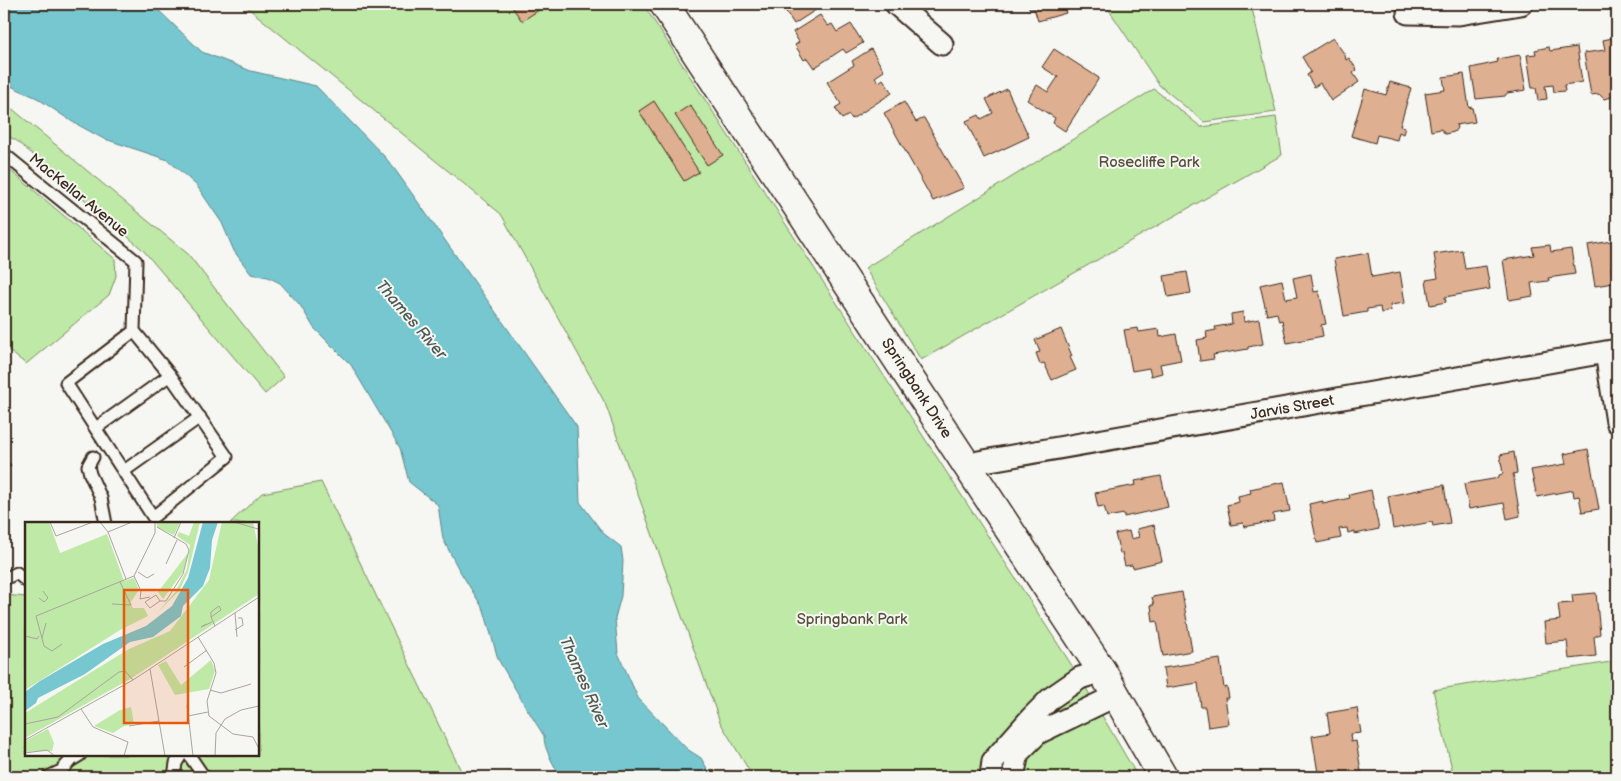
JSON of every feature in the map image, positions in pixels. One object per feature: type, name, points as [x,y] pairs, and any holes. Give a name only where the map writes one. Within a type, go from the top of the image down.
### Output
[{"type":"main road","name":"Springbank Drive","points":[[664,4],[1102,671],[1163,777]]},
{"type":"street","points":[[896,4],[942,44]]},
{"type":"street","points":[[1408,13],[1459,14],[1521,4]]},
{"type":"street","name":"Jarvis Street","points":[[967,464],[1611,351]]},
{"type":"street","points":[[1611,351],[1617,422]]},
{"type":"street","points":[[991,777],[993,761],[1051,698],[1080,678],[1102,671]]},
{"type":"street","points":[[1013,777],[1018,753],[1038,733],[1117,695]]},
{"type":"lane","name":"MacKellar Avenue","points":[[4,154],[136,260],[134,331]]},
{"type":"lane","points":[[134,331],[170,375],[228,457],[153,517],[66,383],[134,331]]},
{"type":"lane","points":[[96,428],[170,375]]},
{"type":"lane","points":[[124,471],[200,417]]},
{"type":"lane","points":[[93,457],[88,466],[101,498],[106,522]]},
{"type":"lane","points":[[4,579],[17,573],[25,580]]},
{"type":"lane","points":[[174,777],[176,763],[180,756]]},
{"type":"lane","points":[[190,756],[204,777]]},
{"type":"lane","points":[[48,777],[61,771],[74,757]]},
{"type":"green space","name":"Springbank Park","points":[[243,4],[643,4],[1080,678],[1138,777],[753,777],[720,722],[605,403],[501,214]]},
{"type":"green space","name":"Rosecliffe Park","points":[[1105,4],[1251,4],[1276,112],[1204,122],[1159,85]]},
{"type":"green space","name":"Rosecliffe Park","points":[[1154,89],[1201,127],[1276,117],[1282,155],[921,360],[865,268]]},
{"type":"green space","points":[[4,104],[188,254],[284,377],[265,394],[143,250],[17,141],[4,134]]},
{"type":"green space","points":[[4,165],[115,259],[116,276],[109,295],[26,364],[4,347]]},
{"type":"green space","points":[[321,482],[464,777],[4,777],[4,595],[25,597],[25,756],[259,756],[259,522],[231,522],[262,493]]},
{"type":"green space","points":[[1617,661],[1617,777],[1454,777],[1433,690]]},
{"type":"water","name":"Thames River","points":[[4,4],[152,4],[202,52],[251,71],[316,86],[385,157],[577,427],[580,502],[603,533],[621,547],[623,561],[621,596],[615,618],[618,653],[638,698],[687,749],[701,758],[712,777],[564,777],[561,773],[558,773],[547,750],[544,736],[498,659],[484,610],[458,568],[443,539],[438,505],[409,482],[400,448],[351,365],[314,328],[300,305],[280,283],[268,277],[251,274],[234,251],[222,223],[197,186],[168,160],[102,138],[71,121],[37,98],[4,83]]},
{"type":"building","points":[[510,4],[548,4],[522,21]]},
{"type":"building","points":[[781,4],[825,4],[794,24]]},
{"type":"building","points":[[1028,4],[1063,4],[1066,13],[1038,21],[1034,8],[1030,10]]},
{"type":"building","points":[[820,15],[828,26],[832,24],[837,32],[851,24],[863,43],[846,53],[843,49],[814,68],[807,58],[804,60],[795,45],[799,42],[793,32]]},
{"type":"building","points":[[1617,37],[1616,94],[1604,99],[1599,94],[1591,95],[1584,53],[1605,50],[1603,40]]},
{"type":"building","points":[[1333,38],[1345,55],[1346,60],[1349,58],[1357,70],[1353,73],[1359,82],[1331,101],[1320,83],[1314,87],[1307,75],[1311,72],[1302,57]]},
{"type":"building","points":[[1549,47],[1550,51],[1577,47],[1582,82],[1564,85],[1565,91],[1554,92],[1553,85],[1545,86],[1547,99],[1538,100],[1536,88],[1532,88],[1527,55],[1536,54],[1535,50]]},
{"type":"building","points":[[871,49],[884,71],[875,77],[879,82],[883,79],[892,93],[852,119],[849,115],[842,119],[835,108],[841,104],[827,82],[854,65],[852,61]]},
{"type":"building","points":[[1054,49],[1099,78],[1065,131],[1053,123],[1055,118],[1027,100],[1037,85],[1048,92],[1058,77],[1042,67]]},
{"type":"building","points":[[1520,55],[1526,90],[1507,93],[1505,96],[1476,99],[1471,68],[1498,62],[1497,59]]},
{"type":"building","points":[[1464,74],[1469,108],[1472,107],[1475,122],[1456,125],[1457,128],[1454,132],[1445,134],[1441,129],[1431,131],[1425,93],[1445,90],[1443,77]]},
{"type":"building","points":[[1390,82],[1411,88],[1400,126],[1405,127],[1403,134],[1399,132],[1397,140],[1377,135],[1375,143],[1351,136],[1365,89],[1386,95]]},
{"type":"building","points":[[1007,89],[1029,137],[984,158],[966,121],[979,115],[981,119],[993,113],[986,99]]},
{"type":"building","points":[[654,101],[699,172],[684,181],[639,111]]},
{"type":"building","points":[[904,102],[916,122],[924,118],[964,188],[933,201],[884,113]]},
{"type":"building","points":[[690,105],[723,155],[707,165],[675,115]]},
{"type":"building","points":[[1617,240],[1617,266],[1611,267],[1613,283],[1595,286],[1588,245]]},
{"type":"building","points":[[1550,245],[1551,252],[1571,249],[1575,274],[1548,278],[1549,281],[1531,283],[1533,296],[1509,300],[1503,260],[1534,255],[1532,247]]},
{"type":"building","points":[[1462,250],[1465,269],[1486,266],[1490,289],[1445,297],[1446,302],[1430,305],[1426,280],[1438,278],[1434,254]]},
{"type":"building","points":[[1368,253],[1372,277],[1400,272],[1405,303],[1390,305],[1391,311],[1381,313],[1380,307],[1367,309],[1367,312],[1344,316],[1334,259]]},
{"type":"building","points":[[1187,272],[1191,293],[1168,297],[1164,276]]},
{"type":"building","points":[[1311,274],[1314,292],[1319,291],[1326,324],[1321,325],[1323,336],[1287,343],[1282,320],[1279,321],[1277,313],[1267,315],[1260,285],[1282,280],[1286,299],[1297,297],[1293,278]]},
{"type":"building","points":[[1243,312],[1244,322],[1259,319],[1263,344],[1248,347],[1248,349],[1213,355],[1214,359],[1200,361],[1197,340],[1207,338],[1206,332],[1216,330],[1215,327],[1232,324],[1231,314]]},
{"type":"building","points":[[1138,328],[1139,332],[1159,329],[1160,337],[1176,334],[1181,360],[1160,364],[1162,373],[1151,376],[1149,368],[1132,371],[1124,330]]},
{"type":"building","points":[[1061,329],[1076,370],[1052,380],[1044,363],[1040,364],[1036,353],[1040,352],[1035,340]]},
{"type":"building","points":[[1588,449],[1599,509],[1582,512],[1579,496],[1574,497],[1573,490],[1537,497],[1531,470],[1566,464],[1564,454]]},
{"type":"building","points":[[1514,452],[1517,473],[1513,474],[1520,516],[1507,519],[1504,503],[1469,509],[1464,484],[1499,478],[1499,475],[1503,474],[1500,455]]},
{"type":"building","points":[[4,458],[11,465],[4,473]]},
{"type":"building","points":[[1161,476],[1168,507],[1124,517],[1124,514],[1107,517],[1104,506],[1098,507],[1095,493],[1136,485],[1135,481]]},
{"type":"building","points":[[1284,482],[1290,511],[1273,514],[1274,521],[1244,527],[1243,523],[1231,525],[1227,505],[1239,502],[1238,496],[1251,493],[1250,489]]},
{"type":"building","points":[[1444,485],[1450,523],[1433,526],[1432,522],[1393,529],[1388,496]]},
{"type":"building","points":[[1371,490],[1379,529],[1355,534],[1355,531],[1348,533],[1347,528],[1339,529],[1341,538],[1317,543],[1309,504],[1323,501],[1323,504],[1350,498],[1349,495]]},
{"type":"building","points":[[1154,525],[1162,561],[1133,568],[1132,565],[1125,566],[1115,534],[1129,531],[1131,539],[1139,537],[1137,529]]},
{"type":"building","points":[[1182,592],[1192,651],[1163,656],[1157,621],[1153,622],[1151,605],[1154,605],[1152,597]]},
{"type":"building","points":[[1596,593],[1600,634],[1594,637],[1596,656],[1569,659],[1567,641],[1546,643],[1544,622],[1560,620],[1558,604],[1573,603],[1572,595]]},
{"type":"building","points":[[1220,659],[1224,688],[1227,687],[1229,698],[1225,698],[1229,724],[1208,727],[1205,707],[1201,707],[1198,683],[1166,688],[1163,668]]},
{"type":"building","points":[[1357,708],[1361,733],[1350,734],[1351,742],[1356,741],[1362,777],[1315,777],[1314,774],[1318,773],[1312,736],[1330,733],[1327,713]]}]
